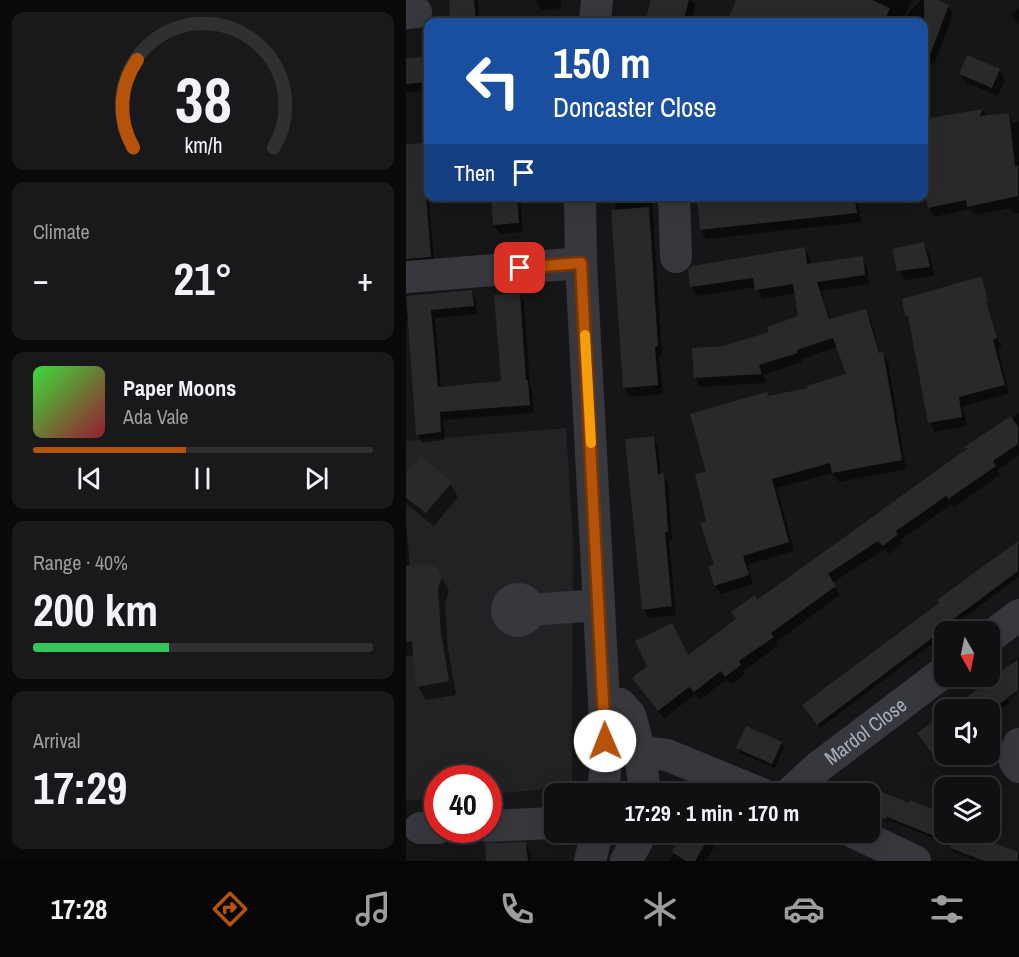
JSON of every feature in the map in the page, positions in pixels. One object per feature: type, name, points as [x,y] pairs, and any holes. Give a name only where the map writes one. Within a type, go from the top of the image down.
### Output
[{"type":"street","points":[[596,18],[598,0]]},
{"type":"street","points":[[580,201],[581,263],[604,702],[606,761],[604,783]]},
{"type":"street","points":[[674,201],[676,257]]},
{"type":"street","points":[[406,277],[581,263]]},
{"type":"street","points":[[507,610],[599,605]]},
{"type":"street","points":[[1000,630],[1018,615]]},
{"type":"street","name":"Mardol Close","points":[[801,783],[817,768],[934,680]]},
{"type":"street","points":[[604,702],[620,704],[630,715],[640,752],[644,783]]},
{"type":"street","points":[[1018,744],[1015,762],[1018,766]]},
{"type":"street","points":[[640,752],[667,755],[735,783]]},
{"type":"street","points":[[502,825],[544,823]]},
{"type":"street","points":[[590,861],[594,843]]},
{"type":"street","points":[[626,861],[636,843]]},
{"type":"street","points":[[873,843],[899,857]]},
{"type":"shaded area","points":[[566,428],[573,540],[572,783],[544,783],[544,789],[502,793],[502,765],[424,765],[424,799],[406,801],[406,441]]},
{"type":"building","points":[[449,0],[474,0],[476,18],[450,18]]},
{"type":"building","points":[[651,0],[689,0],[684,18],[646,18]]},
{"type":"building","points":[[736,0],[872,0],[890,8],[886,18],[729,18]]},
{"type":"building","points":[[924,0],[938,0],[949,5],[928,60],[928,18],[924,18]]},
{"type":"building","points":[[967,55],[1000,69],[992,88],[959,74]]},
{"type":"building","points":[[424,57],[424,82],[406,84],[406,58]]},
{"type":"building","points":[[983,109],[980,116],[1009,113],[1015,166],[1018,165],[1018,196],[967,207],[966,200],[928,208],[928,118]]},
{"type":"building","points":[[424,143],[424,201],[427,201],[431,257],[406,259],[406,144]]},
{"type":"building","points":[[491,201],[517,201],[519,223],[493,225]]},
{"type":"building","points":[[697,201],[855,201],[857,213],[700,230]]},
{"type":"building","points":[[649,207],[658,346],[655,347],[658,385],[623,388],[611,210]]},
{"type":"building","points":[[924,242],[930,267],[897,271],[892,249]]},
{"type":"building","points":[[805,247],[807,264],[863,256],[865,275],[817,282],[829,319],[866,309],[879,353],[883,351],[902,460],[832,473],[830,463],[772,479],[789,542],[743,556],[749,575],[714,586],[708,566],[714,564],[700,523],[706,521],[695,474],[706,472],[690,414],[767,392],[768,396],[807,388],[806,386],[846,374],[833,338],[797,350],[798,353],[759,365],[762,374],[694,378],[692,348],[723,346],[769,332],[767,327],[798,316],[793,284],[755,290],[753,278],[690,287],[688,270],[692,266]]},
{"type":"building","points":[[982,278],[988,301],[986,302],[997,338],[993,340],[1005,385],[959,397],[962,417],[928,423],[908,316],[905,316],[902,299]]},
{"type":"building","points":[[472,290],[474,306],[431,310],[438,387],[501,381],[494,295],[520,293],[530,405],[440,412],[441,432],[416,435],[406,296]]},
{"type":"building","points":[[1011,416],[1018,427],[1018,444],[993,461],[996,466],[948,499],[946,496],[896,531],[898,534],[883,546],[878,541],[828,574],[836,586],[771,633],[774,637],[739,661],[741,665],[725,677],[721,671],[694,692],[689,687],[658,711],[632,678],[647,666],[635,641],[672,623],[688,655],[736,619],[731,612],[755,595],[757,600],[968,448],[961,449]]},
{"type":"building","points":[[654,436],[658,474],[664,473],[668,532],[665,532],[672,606],[642,610],[625,439]]},
{"type":"building","points":[[421,456],[452,482],[426,513],[406,498],[406,473]]},
{"type":"building","points":[[1018,541],[1018,571],[951,621],[934,621],[934,637],[817,725],[802,705],[939,603],[937,600]]},
{"type":"building","points":[[425,564],[437,567],[442,576],[438,589],[441,633],[449,681],[416,687],[412,641],[406,642],[406,566]]},
{"type":"building","points":[[1018,659],[1018,690],[1000,704],[1000,699],[964,699],[980,687],[1000,687],[1000,672]]},
{"type":"building","points":[[934,720],[934,752],[932,753],[917,733]]},
{"type":"building","points":[[746,726],[782,742],[772,764],[736,748]]},
{"type":"building","points":[[880,791],[934,810],[934,836],[887,817],[886,820],[880,817]]},
{"type":"building","points":[[526,842],[528,861],[486,861],[485,843]]},
{"type":"building","points":[[677,843],[706,843],[695,861],[686,861],[672,852]]},
{"type":"building","points":[[952,843],[995,843],[1018,852],[1018,861],[984,861],[950,848]]},
{"type":"slow traffic","points":[[585,335],[591,443]]},
{"type":"route","points":[[520,268],[581,263],[605,741]]}]
